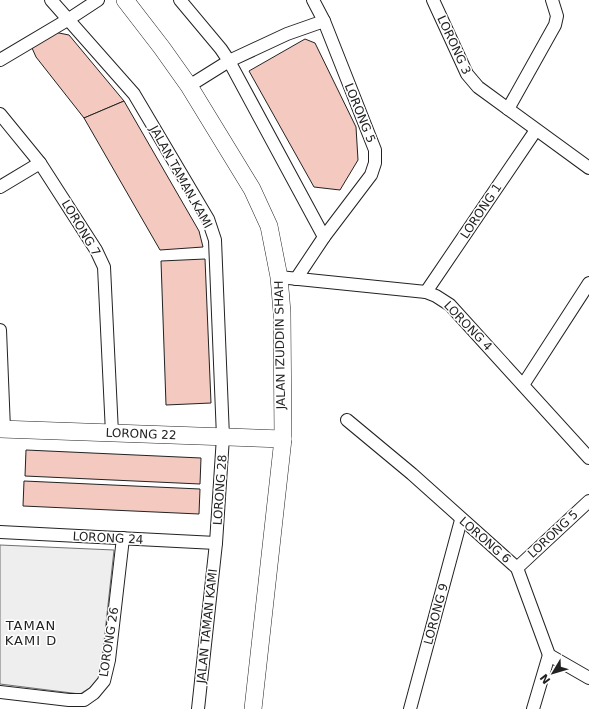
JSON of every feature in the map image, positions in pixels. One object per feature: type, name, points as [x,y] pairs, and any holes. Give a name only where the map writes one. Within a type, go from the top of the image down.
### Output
[{"type":"main road","name":"JALAN IZUDDIN SHAH","points":[[125,0],[189,86],[252,189],[268,226],[279,277],[282,312],[282,439],[253,709]]},
{"type":"main road","name":"LORONG 22","points":[[2,429],[282,439]]},
{"type":"street","name":"JALAN TAMAN KAMI","points":[[51,0],[134,94],[208,219],[215,240],[216,253],[223,437]]},
{"type":"street","points":[[0,60],[98,0]]},
{"type":"street","points":[[180,0],[221,49],[229,61],[324,237]]},
{"type":"street","name":"LORONG 5","points":[[296,279],[324,237],[371,175],[375,163],[375,150],[324,21],[313,0]]},
{"type":"street","name":"LORONG 3","points":[[433,0],[468,74],[478,88],[589,168]]},
{"type":"street","points":[[508,109],[555,25],[557,16],[552,0]]},
{"type":"street","points":[[189,86],[229,61],[287,34],[324,21]]},
{"type":"street","name":"LORONG 7","points":[[0,114],[40,163],[96,250],[104,267],[112,433]]},
{"type":"street","name":"LORONG 1","points":[[426,292],[536,130]]},
{"type":"street","points":[[0,187],[40,163]]},
{"type":"street","name":"LORONG 4","points":[[279,277],[426,292],[450,304],[589,458]]},
{"type":"street","points":[[523,385],[584,301],[589,283]]},
{"type":"street","points":[[0,330],[2,429]]},
{"type":"street","name":"LORONG 6","points":[[348,420],[406,469],[517,568],[549,655]]},
{"type":"street","name":"LORONG 28","points":[[216,543],[223,437]]},
{"type":"street","name":"LORONG 5","points":[[517,568],[589,501]]},
{"type":"street","name":"LORONG 9","points":[[410,709],[462,520]]},
{"type":"street","name":"LORONG 24","points":[[0,532],[216,543]]},
{"type":"street","name":"LORONG 26","points":[[0,692],[69,700],[84,700],[94,693],[104,681],[109,660],[123,538]]},
{"type":"street","name":"JALAN TAMAN KAMI","points":[[198,709],[216,543]]},
{"type":"street","points":[[533,709],[549,655],[589,678]]},
{"type":"shaded area","points":[[0,545],[114,550],[100,678],[91,687],[80,694],[0,684]]},
{"type":"building","points":[[54,32],[69,35],[124,101],[84,118],[36,57],[32,48]]},
{"type":"building","points":[[305,39],[315,43],[356,127],[358,160],[340,190],[314,187],[249,71]]},
{"type":"building","points":[[124,101],[199,231],[203,247],[160,250],[84,118]]},
{"type":"building","points":[[205,259],[211,403],[166,405],[161,261]]},
{"type":"building","points":[[26,450],[201,458],[200,484],[25,476]]},
{"type":"building","points":[[24,481],[200,489],[199,514],[23,506]]},
{"type":"district","name":"TAMAN KAMI D","points":[[31,632]]}]
